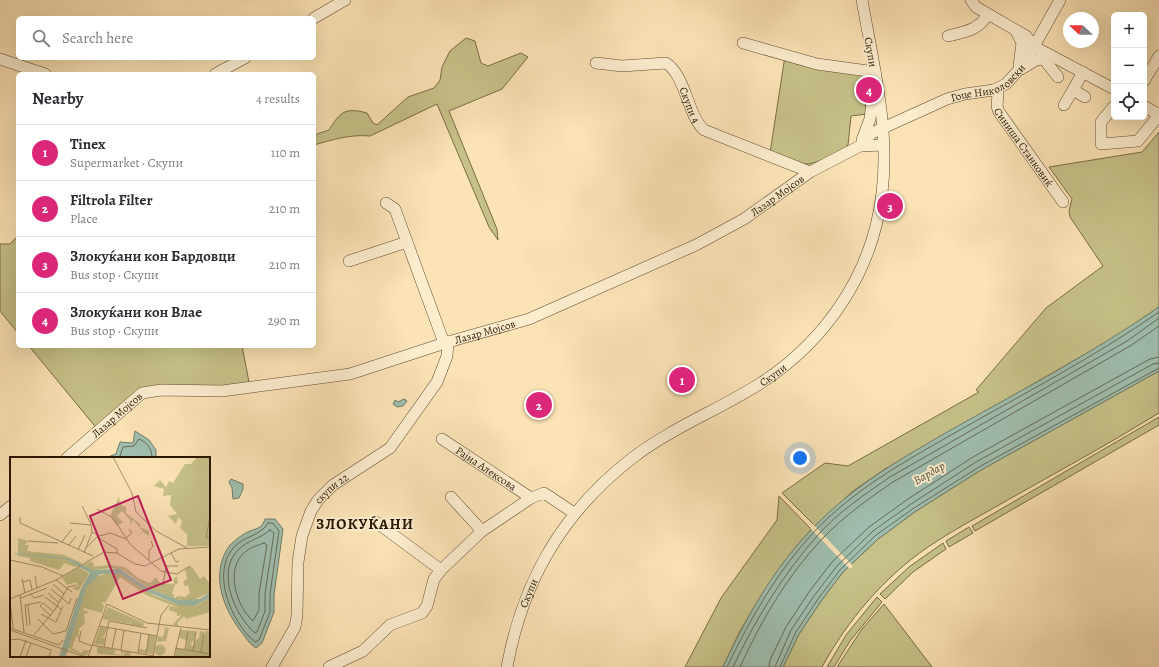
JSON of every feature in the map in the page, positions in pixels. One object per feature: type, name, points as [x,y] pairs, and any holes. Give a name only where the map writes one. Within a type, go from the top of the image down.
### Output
[{"type":"street","points":[[316,17],[345,0]]},
{"type":"street","name":"Скупи","points":[[507,667],[518,623],[540,566],[562,529],[574,513],[612,476],[637,455],[661,438],[760,383],[791,360],[821,331],[849,293],[869,250],[878,220],[882,193],[882,129],[875,75],[862,0]]},
{"type":"street","points":[[971,0],[976,7],[1026,36],[1034,46],[1048,57],[1083,72],[1111,87]]},
{"type":"street","name":"Гоце Николовски","points":[[882,129],[951,98],[979,91],[994,90],[1006,84],[1016,73],[1034,46],[1060,0]]},
{"type":"street","points":[[948,36],[973,29],[980,25],[988,14]]},
{"type":"street","points":[[1015,29],[1021,38],[1023,47],[1016,73]]},
{"type":"street","points":[[743,42],[817,64],[875,75],[870,119],[860,146],[883,145]]},
{"type":"street","points":[[1147,76],[1159,56]]},
{"type":"street","points":[[1016,73],[1026,65],[1048,57]]},
{"type":"street","points":[[1048,57],[1058,77]]},
{"type":"street","points":[[0,58],[39,72]]},
{"type":"street","points":[[219,72],[241,60]]},
{"type":"street","name":"Cкупи 4","points":[[596,63],[622,66],[666,63],[674,71],[702,128],[810,172]]},
{"type":"street","points":[[1064,105],[1083,72]]},
{"type":"street","name":"Синиша Станковиќ","points":[[994,90],[998,94],[999,112],[1062,202]]},
{"type":"street","points":[[1073,90],[1085,97]]},
{"type":"street","points":[[1111,110],[1101,122],[1101,144],[1138,141],[1159,115],[1147,108]]},
{"type":"street","name":"Лазар Мојсов","points":[[68,457],[142,393],[161,390],[222,391],[350,374],[446,343],[529,319],[696,245],[744,219],[810,172],[860,146],[872,133],[882,129]]},
{"type":"street","points":[[386,203],[394,210],[446,343]]},
{"type":"street","points":[[349,261],[407,242]]},
{"type":"street","name":"скупи 22","points":[[272,667],[295,628],[297,616],[298,562],[302,536],[311,511],[318,500],[333,485],[390,448],[437,382],[447,356],[446,343]]},
{"type":"street","name":"Рајна Алексова","points":[[442,439],[531,498]]},
{"type":"street","name":"Рајна Алексова","points":[[329,667],[363,650],[390,625],[422,613],[427,606],[434,579],[441,570],[482,531],[531,498],[544,493],[574,513]]},
{"type":"street","points":[[451,497],[482,531]]},
{"type":"street","points":[[0,515],[10,507]]},
{"type":"street","points":[[376,522],[441,570]]},
{"type":"shaded area","points":[[466,38],[475,41],[481,63],[488,66],[521,53],[528,57],[502,89],[449,111],[497,229],[498,240],[489,227],[437,104],[370,136],[334,139],[316,144],[316,134],[329,130],[336,119],[344,112],[360,111],[367,113],[373,123],[377,125],[408,97],[434,88],[440,80],[442,67],[450,51]]},
{"type":"shaded area","points":[[785,56],[863,68],[866,114],[851,116],[848,145],[843,150],[831,157],[810,164],[804,164],[770,153]]},
{"type":"shaded area","points":[[1159,132],[1159,307],[1122,333],[885,469],[853,491],[815,526],[782,493],[825,463],[848,466],[979,392],[976,390],[1046,308],[1103,266],[1070,217],[1069,211],[1072,199],[1049,167],[1142,152]]},
{"type":"shaded area","points":[[16,238],[16,331],[0,311],[0,244],[10,244]]},
{"type":"shaded area","points":[[31,348],[242,348],[250,387],[151,391],[98,430]]},
{"type":"shaded area","points":[[1159,371],[1159,413],[957,529],[912,559],[896,572],[868,601],[843,633],[822,667],[783,667],[799,634],[821,601],[843,572],[878,539],[916,511],[981,470]]},
{"type":"shaded area","points":[[1159,417],[1159,425],[975,531],[972,526]]},
{"type":"shaded area","points":[[779,496],[811,529],[764,591],[739,633],[723,667],[685,667],[721,598],[777,520]]},
{"type":"shaded area","points":[[969,527],[973,533],[949,547],[946,541]]},
{"type":"shaded area","points":[[943,543],[946,549],[913,572],[885,599],[880,594],[909,567]]},
{"type":"shaded area","points":[[877,597],[882,602],[850,641],[834,667],[827,667],[846,635]]},
{"type":"shaded area","points":[[884,604],[932,667],[837,667],[862,629]]},
{"type":"water","name":"Вардар","points":[[1159,307],[1159,371],[981,470],[916,511],[878,539],[843,572],[821,601],[799,634],[783,667],[723,667],[751,612],[784,561],[797,545],[827,514],[861,486],[898,461],[1084,355]]},
{"type":"water","points":[[404,399],[407,401],[403,406],[397,407],[393,404],[395,400],[398,402]]},
{"type":"water","points":[[135,431],[149,440],[156,450],[156,457],[108,457],[116,454],[120,442],[133,443]]},
{"type":"water","points":[[231,479],[243,484],[243,489],[239,498],[233,499],[232,488],[229,482]]},
{"type":"water","points":[[265,519],[275,519],[283,529],[274,595],[274,612],[262,643],[256,648],[247,640],[228,610],[221,589],[220,577],[224,555],[230,545],[245,533],[259,527],[263,524]]},
{"type":"pier","points":[[813,524],[853,566],[850,569],[810,528]]},
{"type":"place","name":"Злокуќани кон Влае","points":[[869,90]]},
{"type":"place","name":"Злокуќани кон Бардовци","points":[[890,206]]},
{"type":"place","name":"Tinex","points":[[682,380]]},
{"type":"place","name":"Filtrola Filter","points":[[539,405]]},
{"type":"district","name":"ЗЛОКУЌАНИ","points":[[365,524]]}]
